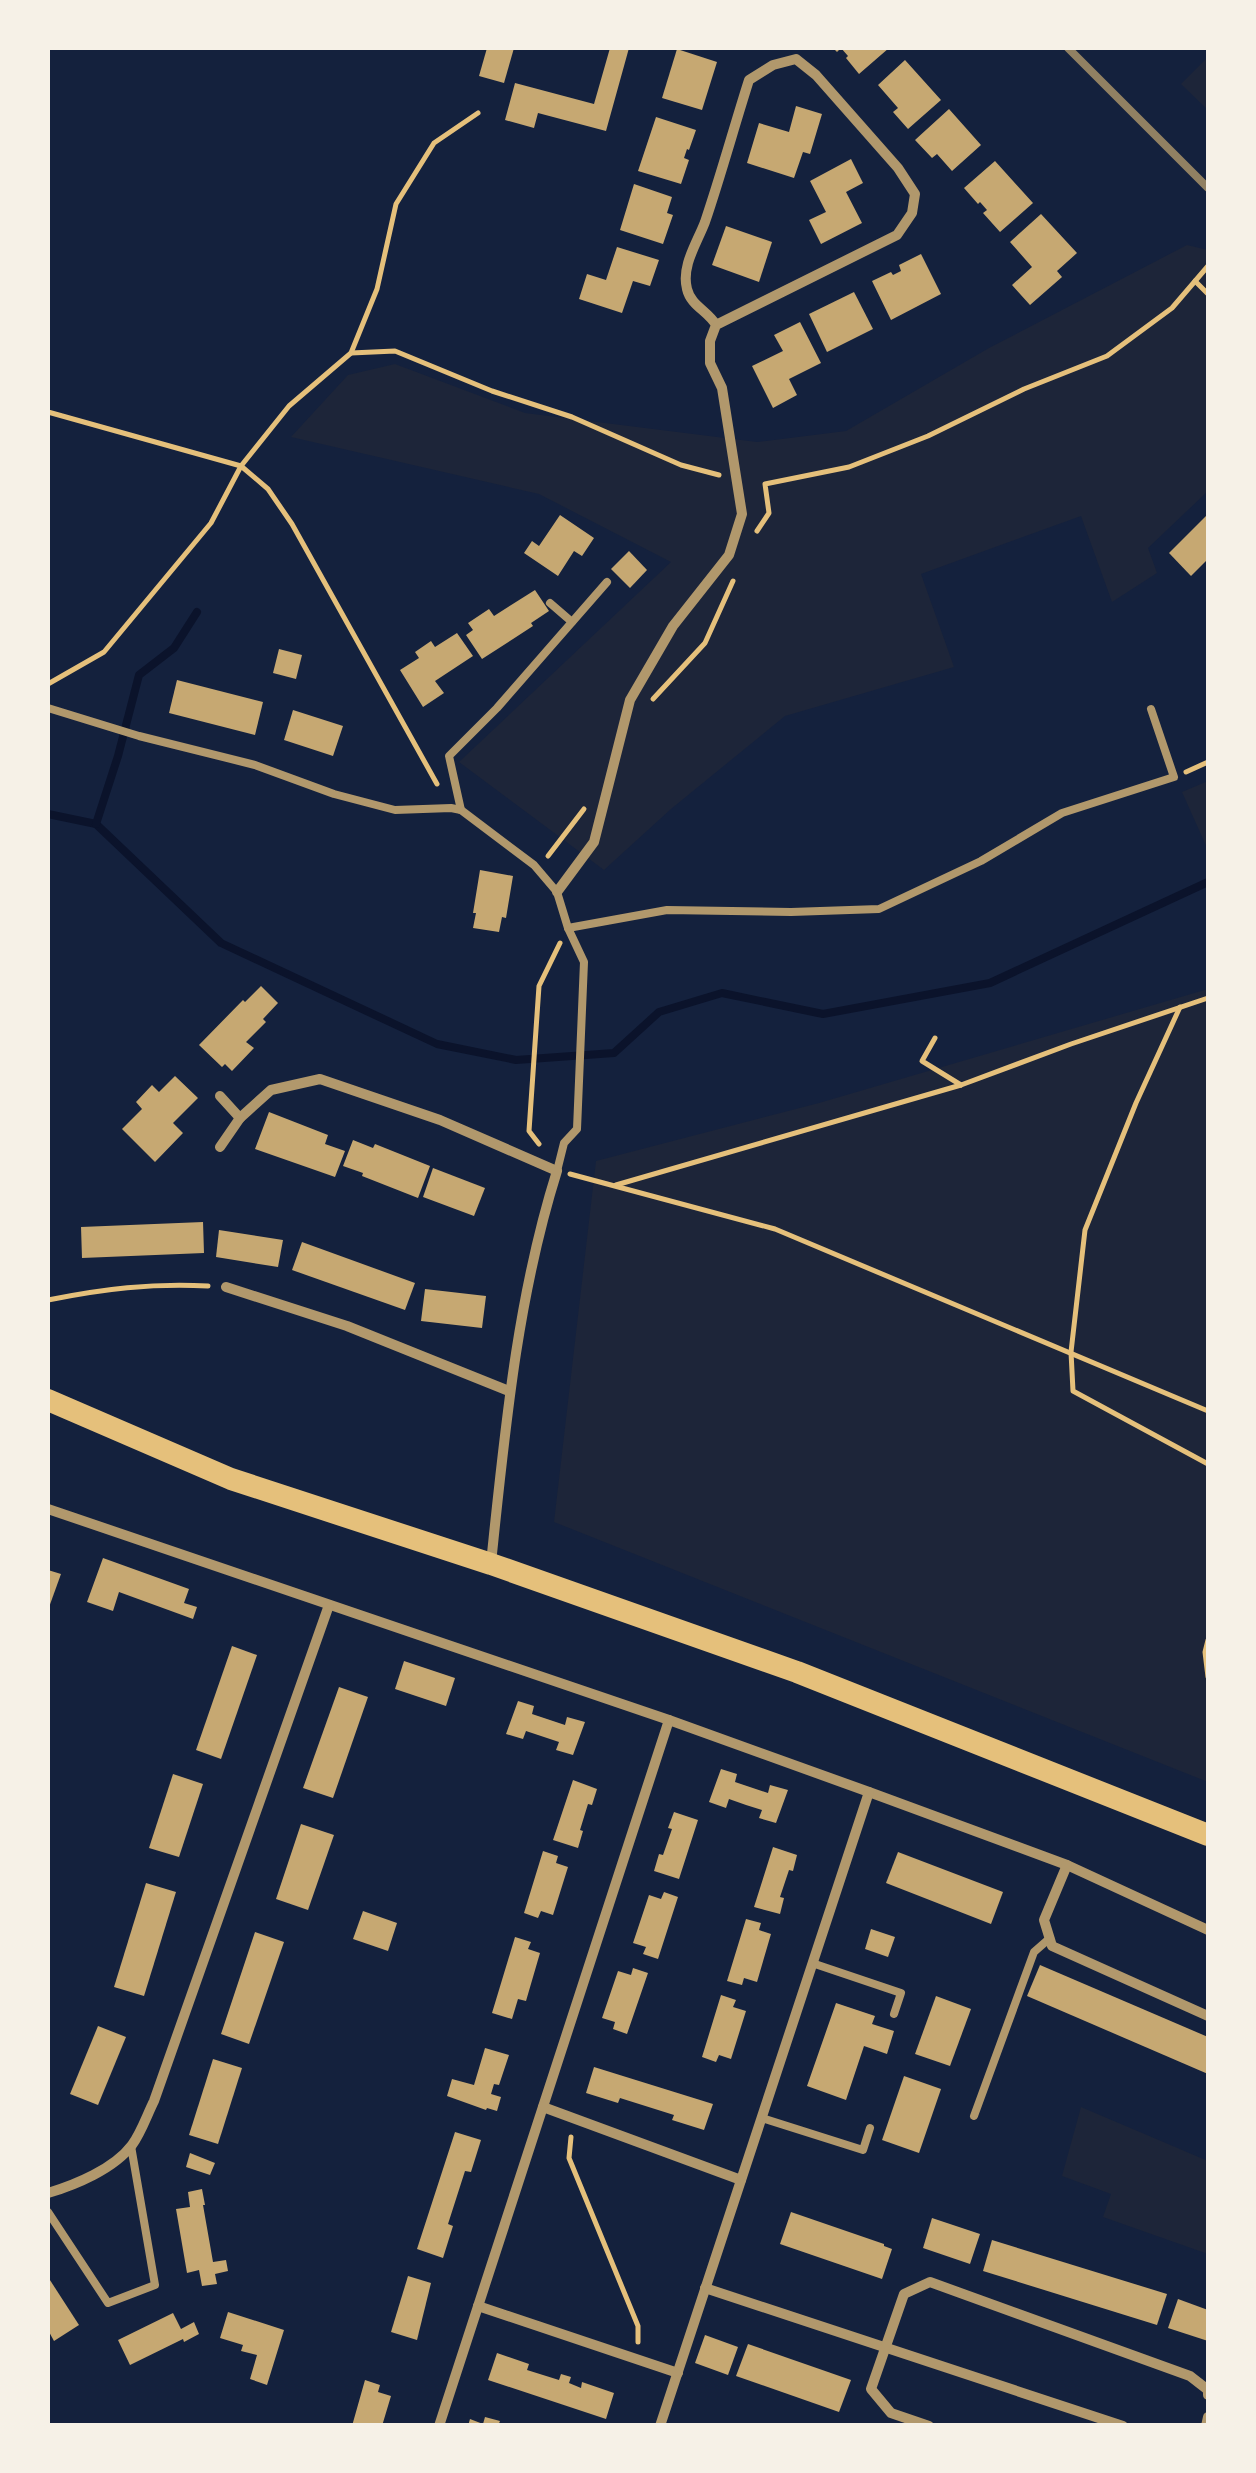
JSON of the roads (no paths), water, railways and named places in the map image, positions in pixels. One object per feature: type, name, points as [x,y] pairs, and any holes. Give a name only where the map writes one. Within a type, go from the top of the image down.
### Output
[{"type":"main road","points":[[48,1400],[232,1479],[491,1564],[797,1672],[1208,1834]]},
{"type":"street","points":[[557,892],[594,842],[630,700],[672,626],[728,555],[742,514],[722,388],[710,363],[710,342],[716,325],[897,235],[912,213],[915,194],[898,168],[796,59],[772,65],[750,80],[688,262],[687,290],[698,308],[711,316],[716,325]]},
{"type":"street","points":[[220,1147],[240,1118],[271,1090],[320,1079],[440,1120],[557,1170],[522,1310],[491,1564]]},
{"type":"street","points":[[220,1096],[240,1118]]},
{"type":"street","points":[[226,1288],[347,1326],[510,1391]]},
{"type":"street","points":[[48,1510],[870,1792],[1067,1866],[1208,1930]]},
{"type":"street","points":[[48,2193],[79,2184],[114,2161],[131,2146],[154,2101],[329,1605]]},
{"type":"street","points":[[439,2426],[669,1720]]},
{"type":"street","points":[[660,2425],[870,1792]]},
{"type":"street","points":[[1067,1866],[1044,1920],[1052,1946],[1208,2016]]},
{"type":"street","points":[[543,2108],[741,2180]]},
{"type":"street","points":[[929,2426],[891,2413],[871,2389],[904,2294],[930,2282],[1190,2376],[1208,2390],[1208,2395]]},
{"type":"street","points":[[704,2288],[1123,2426]]},
{"type":"street","points":[[478,2306],[678,2373]]},
{"type":"street","points":[[1206,2426],[1208,2417]]},
{"type":"lane","points":[[461,810],[449,756],[497,708],[607,582]]},
{"type":"lane","points":[[550,603],[572,622]]},
{"type":"lane","points":[[48,708],[139,736],[255,764],[334,794],[395,810],[461,810],[534,865],[557,892],[584,962],[577,1129],[564,1143],[557,1170]]},
{"type":"lane","points":[[568,928],[667,910],[879,909],[981,861],[1062,813],[1174,777],[1151,708]]},
{"type":"lane","points":[[974,2116],[1034,1952],[1050,1938]]},
{"type":"lane","points":[[812,1963],[901,1994],[894,2014]]},
{"type":"lane","points":[[762,2118],[863,2150],[870,2128]]},
{"type":"lane","points":[[48,2212],[108,2303],[155,2285],[131,2146]]},
{"type":"waterway","points":[[96,824],[139,675],[174,648],[197,612]]},
{"type":"waterway","points":[[48,814],[96,824],[221,943],[437,1044],[516,1060],[614,1053],[659,1012],[722,993],[823,1014],[990,983],[1208,882]]},
{"type":"railway","points":[[1068,48],[1208,188]]}]
